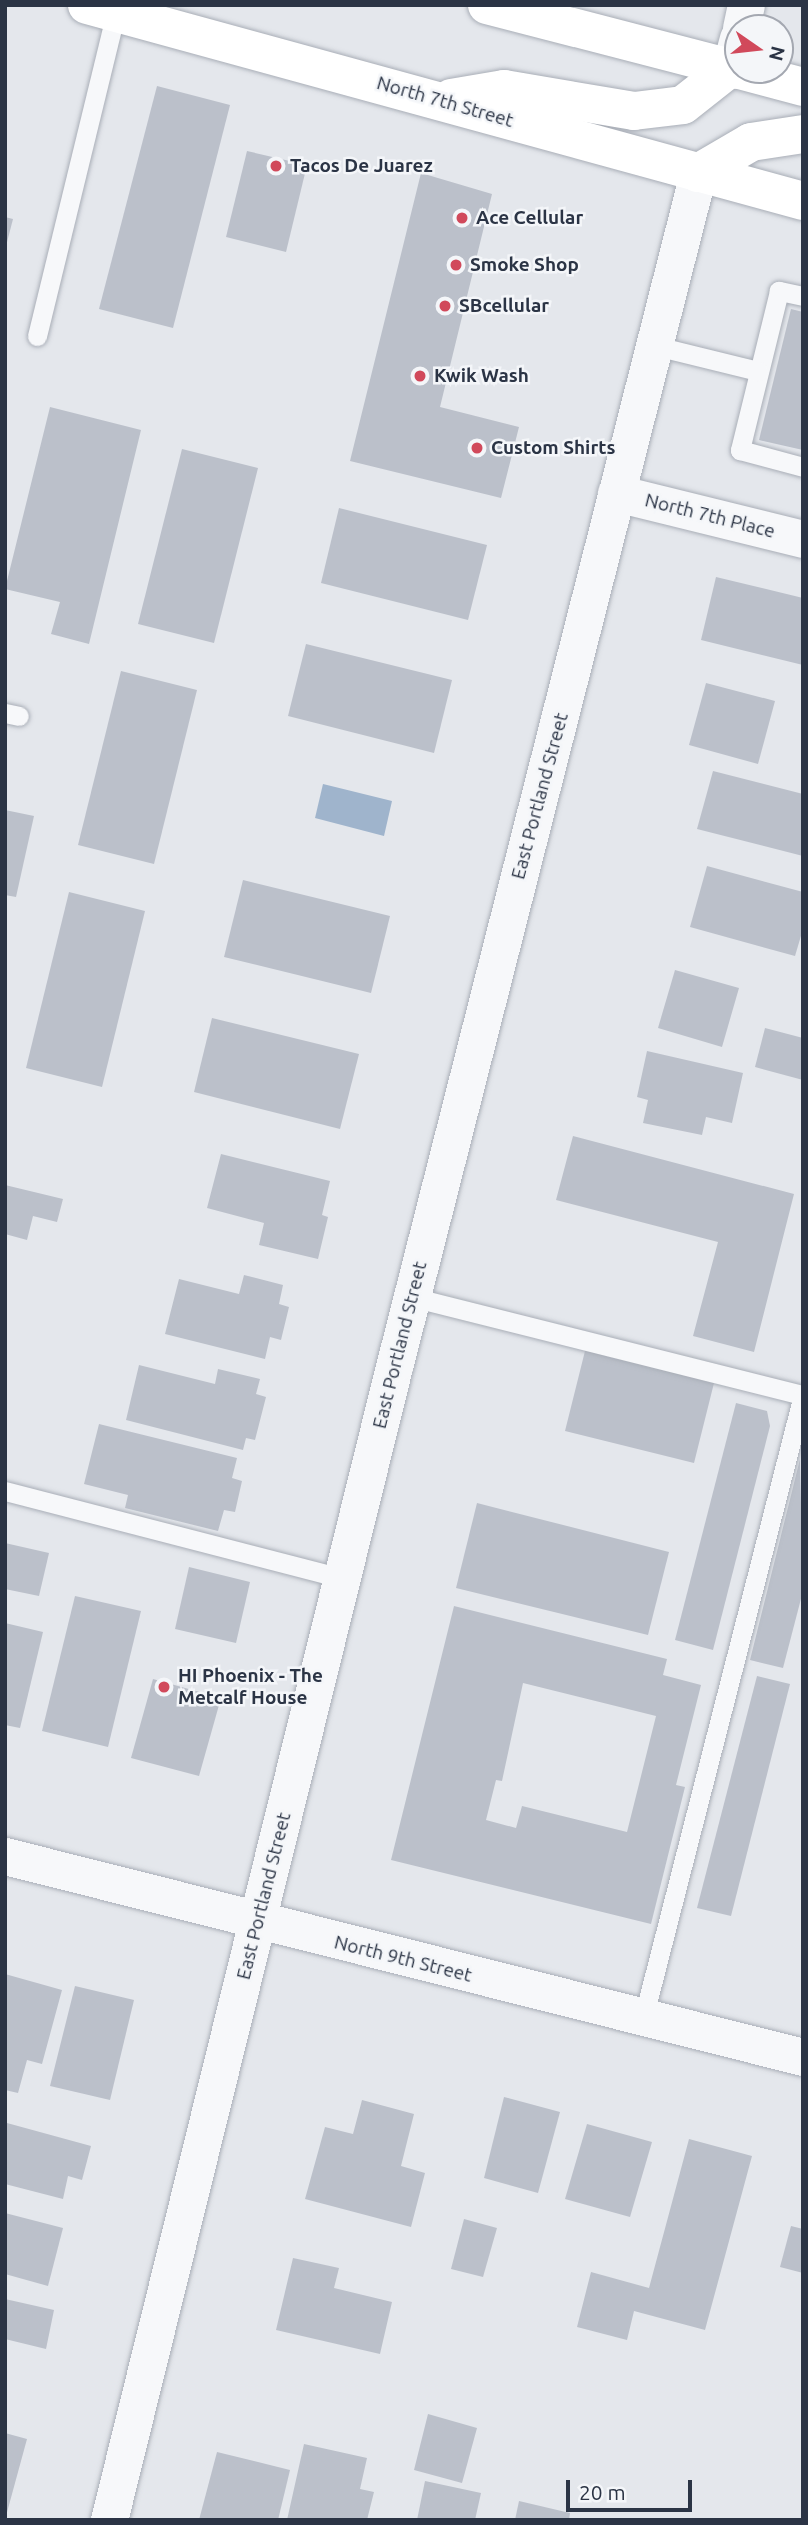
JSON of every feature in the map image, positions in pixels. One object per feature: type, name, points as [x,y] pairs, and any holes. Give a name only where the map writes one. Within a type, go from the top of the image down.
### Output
[{"type":"main road","points":[[486,5],[724,58]]},
{"type":"main road","name":"North 7th Street","points":[[101,9],[803,201]]},
{"type":"main road","points":[[440,100],[504,89],[634,111],[683,105],[724,71]]},
{"type":"main road","points":[[698,173],[751,142],[803,134]]},
{"type":"street","name":"East Portland Street","points":[[109,2520],[412,1297],[652,345],[698,173]]},
{"type":"street","name":"North 7th Place","points":[[616,493],[803,539]]},
{"type":"street","name":"North 9th Street","points":[[5,1856],[257,1922],[803,2057]]},
{"type":"lane","points":[[37,336],[101,9]]},
{"type":"lane","points":[[803,296],[779,290],[774,343],[758,371],[758,405],[740,450],[803,467]]},
{"type":"lane","points":[[652,345],[758,371]]},
{"type":"lane","points":[[412,1297],[803,1395],[643,2019]]},
{"type":"lane","points":[[5,1491],[342,1578]]},
{"type":"water","points":[[323,784],[392,801],[384,836],[315,818]]},
{"type":"building","points":[[157,86],[230,105],[173,328],[99,309]]},
{"type":"building","points":[[247,151],[307,165],[286,252],[226,237]]},
{"type":"building","points":[[421,173],[492,194],[440,407],[519,427],[501,498],[350,461]]},
{"type":"building","points":[[5,217],[13,219],[6,246],[5,246]]},
{"type":"building","points":[[791,309],[803,312],[803,450],[759,440]]},
{"type":"building","points":[[50,407],[141,430],[89,644],[51,634],[60,602],[5,589]]},
{"type":"building","points":[[182,449],[258,468],[214,643],[138,624]]},
{"type":"building","points":[[339,508],[487,545],[468,620],[321,583]]},
{"type":"building","points":[[716,577],[803,598],[803,665],[701,640]]},
{"type":"building","points":[[306,644],[452,680],[434,753],[288,716]]},
{"type":"building","points":[[121,671],[197,690],[154,864],[78,845]]},
{"type":"building","points":[[706,683],[775,701],[758,764],[689,745]]},
{"type":"building","points":[[713,771],[803,794],[803,856],[697,829]]},
{"type":"building","points":[[5,810],[34,816],[16,897],[5,895]]},
{"type":"building","points":[[707,866],[803,892],[803,929],[795,956],[690,927]]},
{"type":"building","points":[[243,880],[390,916],[371,993],[224,957]]},
{"type":"building","points":[[69,892],[145,911],[102,1087],[26,1068]]},
{"type":"building","points":[[675,970],[739,988],[722,1047],[658,1028]]},
{"type":"building","points":[[212,1018],[359,1054],[340,1129],[194,1092]]},
{"type":"building","points":[[765,1028],[803,1038],[803,1080],[755,1067]]},
{"type":"building","points":[[647,1051],[743,1073],[732,1123],[706,1117],[702,1135],[643,1123],[648,1100],[637,1097]]},
{"type":"building","points":[[573,1136],[794,1194],[754,1352],[693,1336],[718,1242],[556,1200]]},
{"type":"building","points":[[221,1154],[330,1181],[322,1215],[328,1217],[318,1259],[259,1245],[264,1223],[207,1208]]},
{"type":"building","points":[[5,1185],[63,1199],[57,1222],[33,1216],[27,1240],[5,1234]]},
{"type":"building","points":[[244,1275],[283,1285],[279,1304],[289,1307],[281,1340],[270,1337],[265,1359],[165,1334],[179,1279],[239,1294]]},
{"type":"building","points":[[586,1347],[715,1379],[694,1463],[565,1431]]},
{"type":"building","points":[[139,1365],[215,1384],[218,1369],[260,1379],[256,1394],[266,1397],[255,1440],[246,1438],[243,1450],[126,1420]]},
{"type":"building","points":[[736,1403],[767,1411],[770,1426],[713,1650],[675,1640]]},
{"type":"building","points":[[99,1424],[237,1458],[232,1478],[242,1481],[235,1512],[224,1510],[218,1531],[125,1508],[128,1495],[84,1484]]},
{"type":"building","points":[[800,1459],[803,1591],[783,1668],[750,1660]]},
{"type":"building","points":[[477,1503],[669,1552],[648,1635],[456,1588]]},
{"type":"building","points":[[5,1543],[49,1553],[39,1596],[5,1589]]},
{"type":"building","points":[[189,1567],[250,1582],[236,1643],[175,1629]]},
{"type":"building","points":[[75,1596],[141,1611],[108,1747],[42,1731]]},
{"type":"building","points":[[454,1606],[667,1659],[663,1675],[701,1685],[676,1785],[685,1787],[651,1924],[391,1860]],"holes":[[[523,1683],[656,1716],[627,1832],[522,1806],[516,1828],[486,1820],[496,1780],[502,1781]]]},
{"type":"building","points":[[5,1623],[43,1632],[20,1728],[5,1725]]},
{"type":"building","points":[[757,1676],[790,1684],[731,1916],[697,1908]]},
{"type":"building","points":[[153,1679],[221,1698],[199,1776],[131,1758]]},
{"type":"building","points":[[5,1974],[62,1990],[42,2064],[27,2060],[18,2093],[5,2090]]},
{"type":"building","points":[[75,1986],[134,2000],[110,2100],[50,2086]]},
{"type":"building","points":[[504,2097],[560,2112],[538,2193],[484,2178]]},
{"type":"building","points":[[362,2100],[414,2114],[401,2166],[425,2173],[411,2227],[305,2199],[325,2127],[353,2134]]},
{"type":"building","points":[[7,2123],[91,2146],[82,2180],[68,2176],[63,2199],[5,2184]]},
{"type":"building","points":[[587,2124],[652,2142],[630,2217],[565,2199]]},
{"type":"building","points":[[689,2139],[752,2156],[705,2330],[634,2311],[627,2340],[577,2327],[591,2272],[649,2288]]},
{"type":"building","points":[[5,2213],[63,2228],[48,2286],[5,2274]]},
{"type":"building","points":[[464,2219],[497,2228],[483,2277],[451,2269]]},
{"type":"building","points":[[791,2226],[803,2229],[803,2273],[780,2267]]},
{"type":"building","points":[[293,2258],[339,2268],[334,2288],[392,2302],[380,2354],[276,2330]]},
{"type":"building","points":[[5,2299],[54,2310],[46,2349],[5,2339]]},
{"type":"building","points":[[428,2414],[477,2428],[462,2483],[414,2470]]},
{"type":"building","points":[[5,2433],[27,2439],[6,2516],[5,2516]]},
{"type":"building","points":[[304,2444],[367,2458],[360,2489],[374,2492],[367,2520],[287,2520]]},
{"type":"building","points":[[217,2452],[290,2470],[278,2520],[199,2520]]},
{"type":"building","points":[[425,2481],[481,2493],[475,2520],[417,2520]]},
{"type":"building","points":[[519,2501],[570,2513],[569,2520],[515,2520]]},
{"type":"place","name":"Tacos De Juarez","points":[[276,166]]},
{"type":"place","name":"Ace Cellular","points":[[462,218]]},
{"type":"place","name":"Smoke Shop","points":[[456,265]]},
{"type":"place","name":"SBcellular","points":[[445,306]]},
{"type":"place","name":"Kwik Wash","points":[[420,376]]},
{"type":"place","name":"Custom Shirts","points":[[477,448]]},
{"type":"place","name":"HI Phoenix - The Metcalf House","points":[[164,1687]]}]
